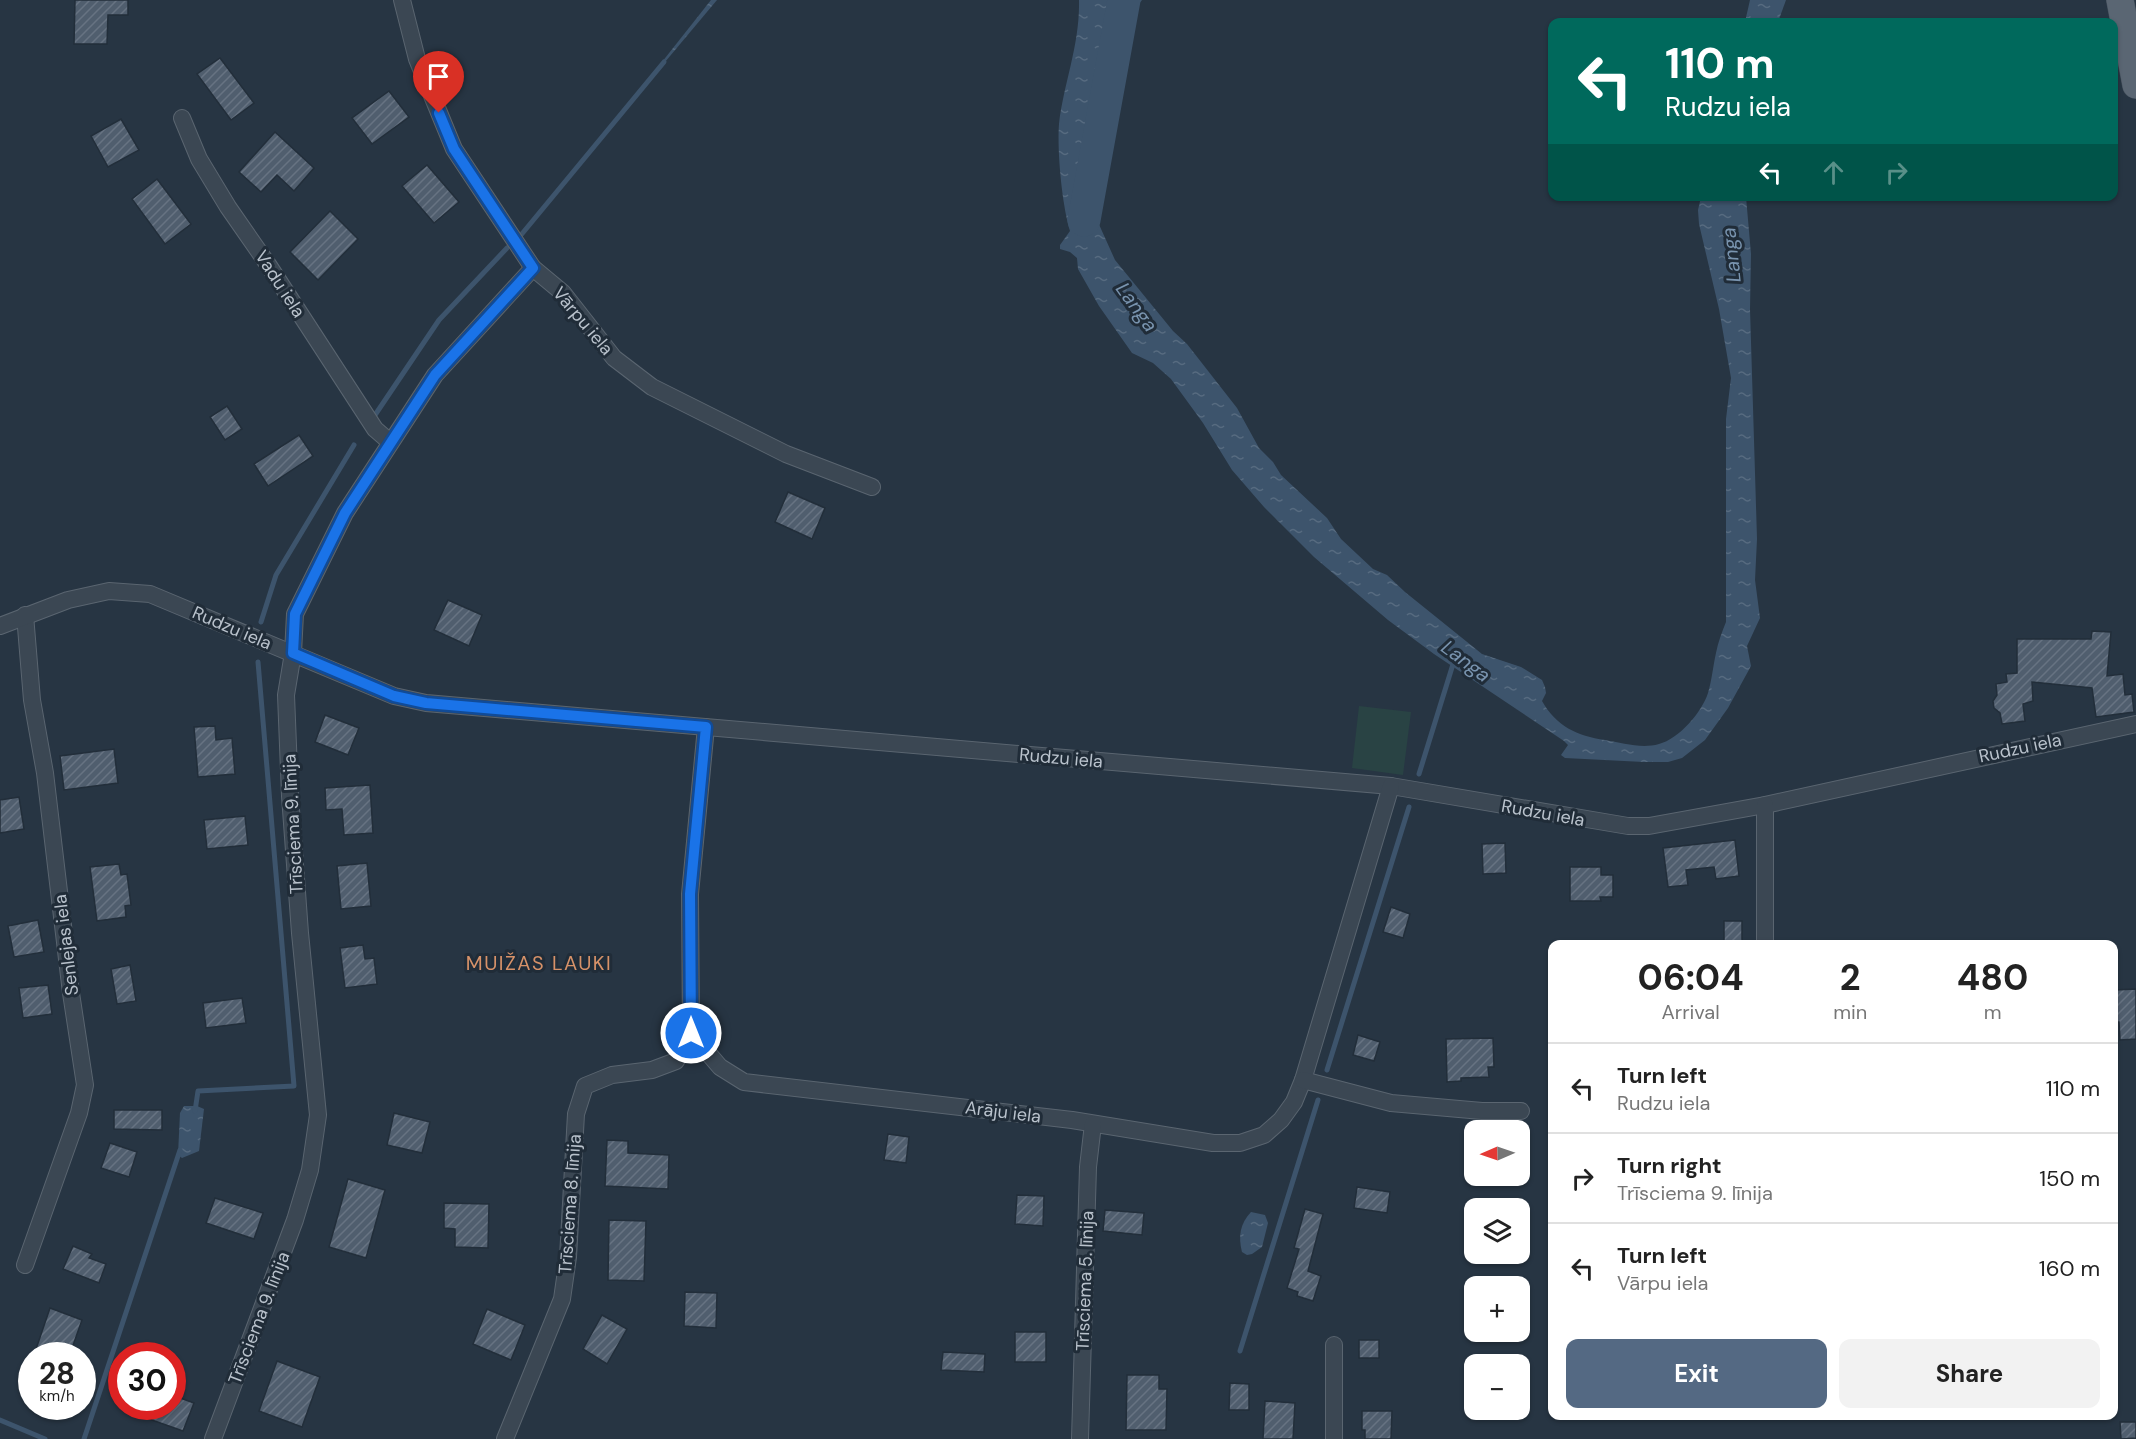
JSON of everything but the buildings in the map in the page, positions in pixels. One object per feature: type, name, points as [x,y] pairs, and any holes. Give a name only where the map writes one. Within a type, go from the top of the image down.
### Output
[{"type":"main road","points":[[2120,0],[2136,85]]},
{"type":"street","name":"Vārpu iela","points":[[402,0],[417,59],[454,149],[533,268],[563,293],[614,358],[652,387],[786,454],[872,487]]},
{"type":"street","name":"Vadu iela","points":[[182,118],[199,159],[228,207],[270,266],[375,429],[390,442]]},
{"type":"street","name":"Trīsciema 9. līnija","points":[[213,1439],[295,1220],[310,1170],[318,1115],[300,933],[290,796],[286,695],[293,653],[295,614],[345,513],[435,375],[533,268]]},
{"type":"street","name":"Rudzu iela","points":[[0,626],[68,600],[109,591],[150,594],[394,696],[426,703],[1391,786],[1628,826],[1649,826],[1765,805],[2136,724]]},
{"type":"street","name":"Senlejas iela","points":[[25,615],[32,700],[45,773],[71,993],[85,1085],[80,1113],[25,1265]]},
{"type":"street","points":[[691,1033],[690,894],[706,727]]},
{"type":"street","name":"Arāju iela","points":[[691,1033],[720,1067],[744,1082],[1093,1124],[1213,1143],[1240,1143],[1264,1135],[1281,1120],[1294,1102],[1303,1080],[1391,786]]},
{"type":"street","points":[[1765,805],[1765,940]]},
{"type":"street","name":"Trīsciema 8. līnija","points":[[505,1439],[562,1299],[568,1257],[576,1114],[585,1086],[612,1076],[652,1070],[676,1061],[691,1033]]},
{"type":"street","points":[[1303,1080],[1391,1103],[1482,1111],[1521,1111]]},
{"type":"street","name":"Trīsciema 5. līnija","points":[[1080,1439],[1088,1167],[1093,1124]]},
{"type":"street","points":[[1334,1345],[1334,1439]]},
{"type":"green space","points":[[1359,706],[1411,712],[1403,775],[1352,768]]},
{"type":"water","points":[[711,0],[717,0],[665,62],[662,62]]},
{"type":"water","points":[[1079,0],[1142,0],[1121,23],[1113,37],[1112,71],[1106,86],[1101,127],[1094,134],[1091,144],[1093,203],[1097,220],[1115,260],[1173,331],[1187,344],[1237,408],[1259,448],[1273,462],[1281,475],[1327,518],[1341,539],[1373,569],[1387,575],[1482,654],[1521,667],[1542,680],[1546,693],[1542,701],[1548,710],[1568,728],[1585,736],[1632,745],[1659,744],[1674,737],[1689,724],[1701,708],[1708,693],[1718,645],[1726,622],[1726,419],[1731,378],[1698,210],[1700,201],[1746,201],[1751,254],[1750,309],[1757,539],[1755,580],[1760,618],[1747,646],[1751,666],[1728,708],[1705,740],[1682,758],[1668,762],[1565,758],[1561,755],[1568,745],[1564,741],[1434,654],[1388,620],[1314,557],[1264,507],[1232,470],[1203,423],[1171,379],[1153,363],[1132,353],[1099,306],[1078,269],[1077,258],[1070,252],[1060,249],[1060,245],[1070,231],[1061,178],[1059,124],[1079,17]]},
{"type":"water","points":[[1750,0],[1786,0],[1779,18],[1746,18]]},
{"type":"water","points":[[184,1106],[197,1106],[204,1109],[199,1151],[182,1158],[178,1155],[180,1113]]},
{"type":"water","points":[[1251,1212],[1265,1215],[1268,1223],[1262,1247],[1247,1255],[1242,1252],[1240,1235],[1244,1221]]},
{"type":"waterway","name":"Langa","points":[[1084,220],[1124,0]]},
{"type":"waterway","points":[[521,235],[664,62]]},
{"type":"waterway","points":[[373,418],[439,320],[507,248]]},
{"type":"waterway","points":[[261,622],[276,575],[354,445]]},
{"type":"waterway","points":[[1419,774],[1454,661]]},
{"type":"waterway","points":[[195,1111],[198,1091],[294,1086],[258,662]]},
{"type":"waterway","points":[[1327,1070],[1409,807]]},
{"type":"waterway","points":[[1240,1351],[1318,1100]]},
{"type":"waterway","points":[[84,1439],[180,1150]]},
{"type":"waterway","points":[[0,1420],[45,1439]]},
{"type":"district","name":"MUIŽAS LAUKI","points":[[539,963]]},
{"type":"route","points":[[439,113],[454,149],[533,268],[435,375],[345,513],[295,614],[293,653],[394,696],[426,703],[706,727],[690,894],[691,1033]]}]
